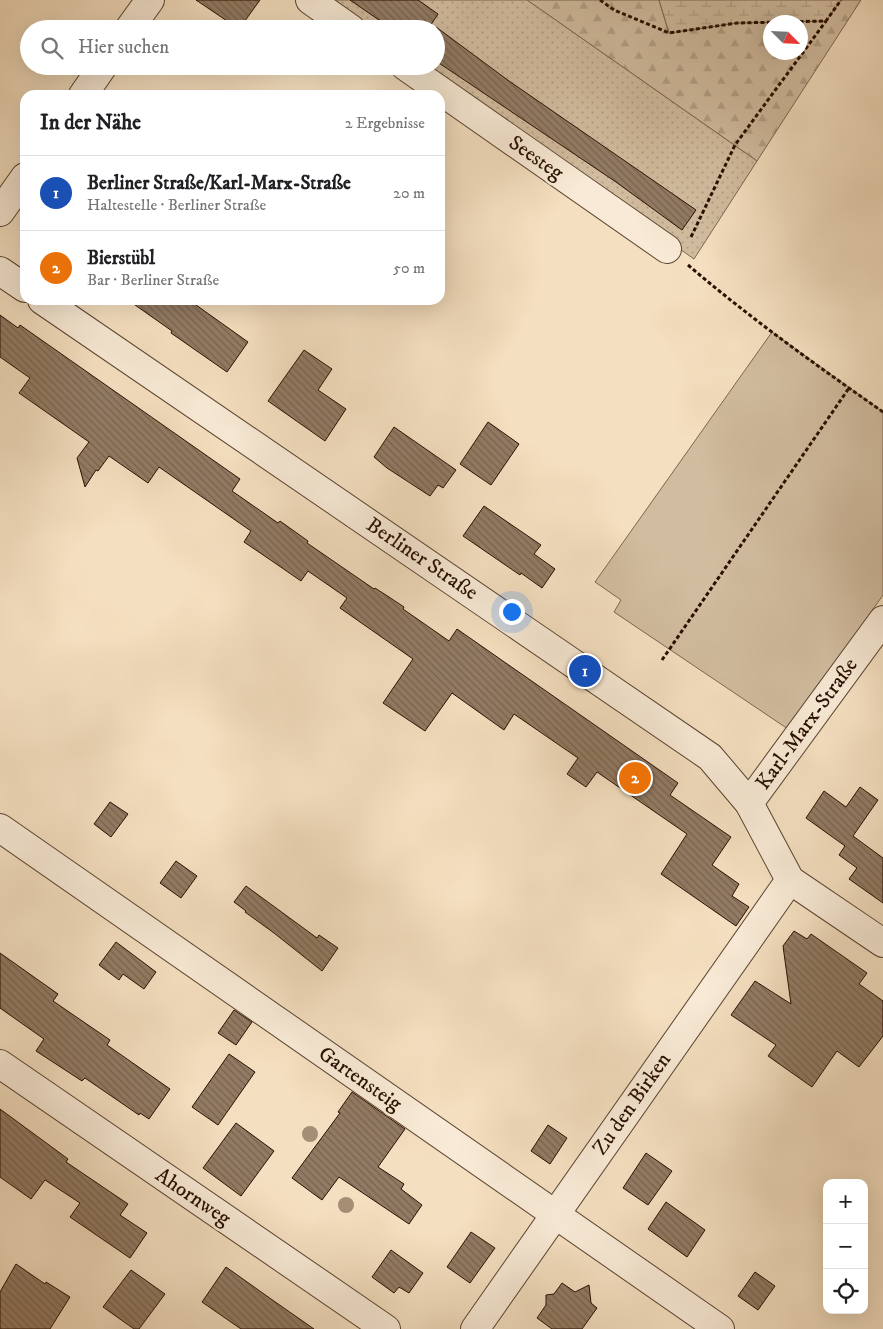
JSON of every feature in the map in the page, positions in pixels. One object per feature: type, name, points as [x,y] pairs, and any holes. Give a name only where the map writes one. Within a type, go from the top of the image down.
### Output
[{"type":"street","points":[[136,20],[150,0]]},
{"type":"street","points":[[310,0],[338,20]]},
{"type":"street","points":[[86,90],[97,75]]},
{"type":"street","name":"Seesteg","points":[[418,75],[441,90]]},
{"type":"street","name":"Seesteg","points":[[445,93],[681,251]]},
{"type":"street","points":[[0,212],[20,184]]},
{"type":"street","points":[[0,271],[20,285]]},
{"type":"street","name":"Berliner Straße","points":[[49,305],[710,757],[749,803],[790,880],[883,943]]},
{"type":"street","name":"Karl-Marx-Straße","points":[[749,803],[883,620]]},
{"type":"street","name":"Gartensteig","points":[[0,828],[720,1329]]},
{"type":"street","name":"Zu den Birken","points":[[475,1329],[790,880]]},
{"type":"street","name":"Ahornweg","points":[[0,1064],[386,1329]]},
{"type":"path","points":[[600,0],[614,10],[669,33],[737,23],[826,21]]},
{"type":"path","points":[[840,0],[735,145],[681,251],[741,309],[883,412]]},
{"type":"path","points":[[662,660],[849,388]]},
{"type":"green space","points":[[329,0],[527,0],[757,161],[694,259],[435,75],[445,75],[445,20],[357,20]]},
{"type":"green space","points":[[527,0],[659,0],[669,33],[737,23],[763,22],[763,60],[808,60],[808,21],[826,21],[841,0],[861,0],[757,161]]},
{"type":"green space","points":[[659,0],[841,0],[826,21],[808,21],[808,15],[763,15],[763,22],[737,23],[669,33]]},
{"type":"green space","points":[[772,332],[883,412],[883,595],[788,729],[614,612],[621,600],[595,582]]},
{"type":"building","points":[[196,0],[260,0],[246,20],[226,20]]},
{"type":"building","points":[[350,0],[418,0],[438,14],[434,20],[379,20]]},
{"type":"building","points":[[445,34],[509,81],[696,210],[682,230],[616,182],[445,67]]},
{"type":"building","points":[[135,305],[196,305],[248,342],[227,372],[171,333],[172,331]]},
{"type":"building","points":[[0,315],[18,328],[20,325],[240,479],[232,491],[278,523],[280,521],[308,541],[307,543],[404,607],[403,609],[449,641],[457,629],[678,783],[670,795],[731,837],[712,865],[739,884],[732,896],[749,907],[736,926],[661,874],[687,834],[597,772],[586,787],[567,774],[578,758],[514,714],[504,730],[452,693],[425,731],[383,703],[413,659],[340,608],[347,598],[308,571],[301,581],[244,542],[251,531],[159,467],[148,483],[109,456],[98,471],[96,470],[85,487],[77,458],[89,442],[19,393],[30,378],[0,357]]},
{"type":"building","points":[[304,350],[332,369],[318,390],[346,409],[325,441],[268,401]]},
{"type":"building","points":[[488,422],[519,444],[491,485],[460,464]]},
{"type":"building","points":[[394,427],[456,470],[443,488],[438,485],[430,496],[387,468],[374,457]]},
{"type":"building","points":[[484,506],[541,545],[534,554],[555,569],[542,588],[463,536]]},
{"type":"building","points":[[860,787],[878,800],[853,836],[883,858],[883,903],[849,879],[857,868],[839,855],[845,846],[806,818],[824,791],[846,807]]},
{"type":"building","points":[[110,802],[128,814],[111,837],[94,824]]},
{"type":"building","points":[[176,861],[197,876],[181,898],[160,883]]},
{"type":"building","points":[[246,886],[317,938],[319,935],[338,948],[322,971],[234,902]]},
{"type":"building","points":[[794,931],[807,939],[811,934],[867,973],[859,984],[883,1001],[883,1036],[859,1067],[837,1051],[812,1087],[768,1056],[776,1045],[731,1015],[755,981],[791,1004],[783,946]]},
{"type":"building","points":[[116,942],[156,972],[144,989],[123,974],[119,980],[99,965]]},
{"type":"building","points":[[0,953],[58,994],[53,1001],[110,1040],[107,1045],[170,1089],[149,1119],[140,1113],[139,1115],[85,1078],[82,1081],[36,1051],[44,1039],[0,1008]]},
{"type":"building","points":[[234,1010],[252,1022],[236,1045],[218,1033]]},
{"type":"building","points":[[229,1054],[255,1072],[218,1125],[192,1107]]},
{"type":"building","points":[[352,1092],[405,1129],[378,1167],[404,1184],[401,1189],[422,1205],[409,1224],[339,1177],[322,1200],[292,1178],[340,1113],[338,1112]]},
{"type":"building","points":[[0,1109],[68,1159],[66,1162],[128,1204],[120,1215],[147,1233],[130,1258],[70,1217],[80,1203],[45,1180],[31,1199],[0,1177]]},
{"type":"building","points":[[236,1123],[274,1151],[241,1196],[203,1168]]},
{"type":"building","points":[[548,1125],[567,1138],[550,1164],[531,1151]]},
{"type":"building","points":[[646,1153],[672,1171],[648,1205],[623,1188]]},
{"type":"building","points":[[666,1202],[705,1230],[687,1257],[648,1229]]},
{"type":"building","points":[[471,1232],[495,1248],[470,1283],[447,1267]]},
{"type":"building","points":[[391,1250],[423,1273],[409,1293],[399,1287],[394,1293],[372,1277]]},
{"type":"building","points":[[16,1264],[45,1284],[46,1282],[70,1297],[50,1329],[0,1329],[0,1292]]},
{"type":"building","points":[[226,1267],[314,1329],[241,1329],[202,1302]]},
{"type":"building","points":[[131,1270],[165,1294],[139,1329],[134,1329],[103,1307]]},
{"type":"building","points":[[755,1272],[775,1286],[758,1310],[738,1296]]},
{"type":"building","points":[[562,1283],[575,1292],[589,1285],[591,1303],[597,1308],[582,1329],[552,1329],[537,1318],[546,1305],[546,1295],[554,1294]]},
{"type":"place","name":"Berliner Straße/Karl-Marx-Straße","points":[[585,671]]},
{"type":"place","name":"Bierstübl","points":[[635,778]]}]
